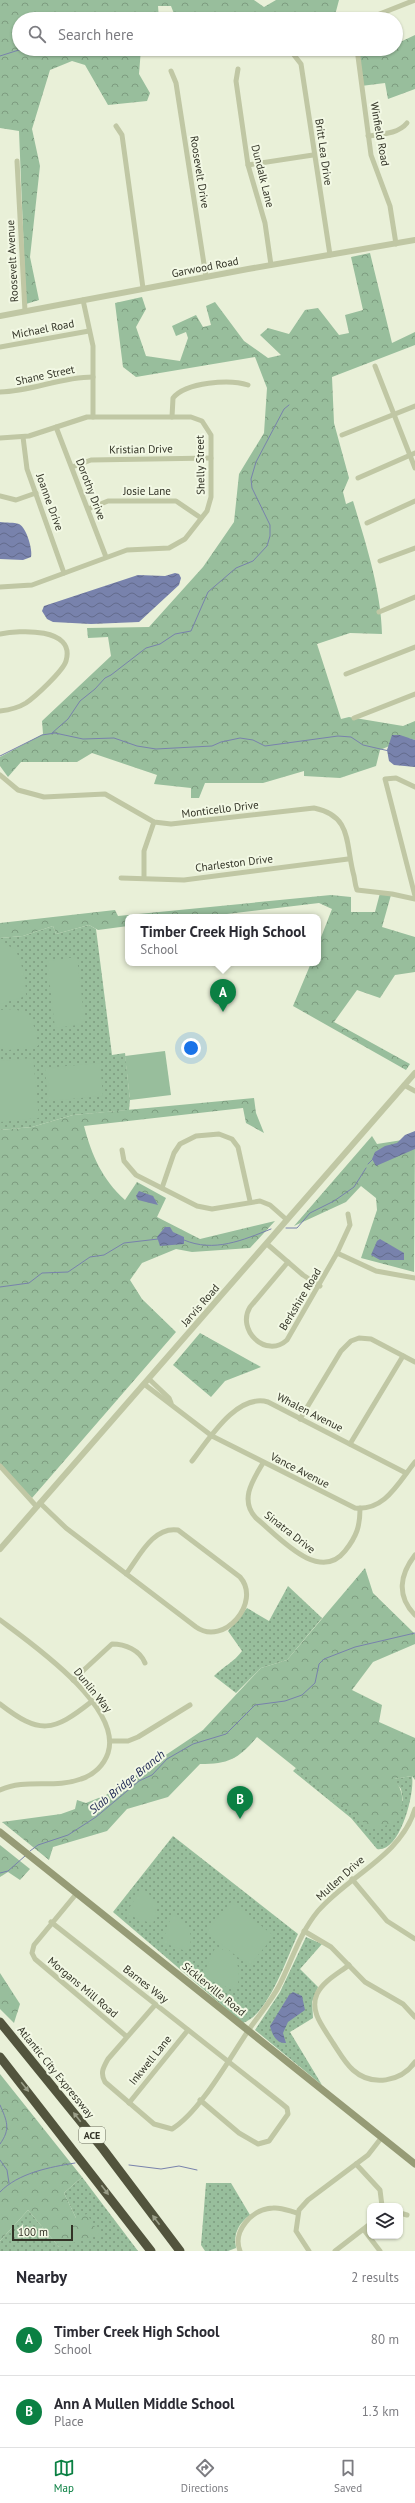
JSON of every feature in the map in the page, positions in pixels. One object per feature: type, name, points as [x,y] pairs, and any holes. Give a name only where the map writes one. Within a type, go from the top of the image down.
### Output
[{"type":"highway","name":"Atlantic City Expressway","points":[[0,2022],[103,2149],[180,2251]]},
{"type":"highway","name":"ACE","points":[[0,2057],[151,2251]]},
{"type":"main road","name":"Sicklerville Road","points":[[0,1832],[415,2164]]},
{"type":"street","points":[[385,12],[415,0]]},
{"type":"street","name":"Britt Lea Drive","points":[[295,56],[301,64],[313,155],[330,255]]},
{"type":"street","name":"Winfield Road","points":[[358,56],[373,166],[393,218],[396,244]]},
{"type":"street","name":"Dundalk Lane","points":[[238,69],[236,81],[248,165],[263,215],[271,265]]},
{"type":"street","name":"Roosevelt Drive","points":[[171,71],[176,83],[206,277]]},
{"type":"street","points":[[368,136],[394,132],[403,129],[407,123]]},
{"type":"street","points":[[116,126],[122,135],[143,288]]},
{"type":"street","points":[[248,165],[313,155]]},
{"type":"street","name":"Roosevelt Avenue","points":[[17,161],[25,311]]},
{"type":"street","name":"Garwood Road","points":[[0,316],[143,288],[415,240]]},
{"type":"street","points":[[83,300],[93,346],[93,417]]},
{"type":"street","name":"Michael Road","points":[[0,347],[89,331]]},
{"type":"street","points":[[375,366],[393,414],[412,454],[415,468]]},
{"type":"street","name":"Shane Street","points":[[0,392],[27,390],[72,378],[93,378]]},
{"type":"street","points":[[172,416],[173,398],[185,388],[232,381],[248,385]]},
{"type":"street","points":[[342,435],[415,406]]},
{"type":"street","name":"Shelly Street","points":[[0,438],[23,437],[93,417],[191,416],[206,425],[212,435],[210,504],[202,518],[185,539],[173,547],[127,550],[26,586],[0,587]]},
{"type":"street","name":"Dorothy Drive","points":[[56,427],[106,557]]},
{"type":"street","name":"Joanne Drive","points":[[23,437],[25,463],[64,573]]},
{"type":"street","points":[[358,478],[412,454]]},
{"type":"street","name":"Kristian Drive","points":[[72,467],[91,460],[211,458]]},
{"type":"street","points":[[0,496],[16,500],[36,493]]},
{"type":"street","name":"Josie Lane","points":[[88,509],[108,501],[176,501],[202,518]]},
{"type":"street","points":[[367,523],[415,501]]},
{"type":"street","points":[[380,561],[415,548]]},
{"type":"street","points":[[379,612],[415,597]]},
{"type":"street","points":[[0,634],[44,632],[51,634],[58,637],[63,643],[67,656],[64,666],[27,703],[14,709],[0,711]]},
{"type":"street","points":[[346,674],[415,647]]},
{"type":"street","points":[[354,718],[415,694]]},
{"type":"street","name":"Monticello Drive","points":[[0,775],[18,790],[44,797],[105,794],[154,822],[182,824],[314,808],[334,814],[345,830],[348,859],[356,888],[359,892],[376,891],[415,899]]},
{"type":"street","points":[[415,787],[396,778],[385,779],[415,896]]},
{"type":"street","points":[[144,878],[144,851],[154,822]]},
{"type":"street","name":"Charleston Drive","points":[[121,878],[184,880],[348,859]]},
{"type":"street","name":"Jarvis Road","points":[[0,1550],[415,1073]]},
{"type":"street","points":[[404,1086],[415,1091]]},
{"type":"street","points":[[162,1188],[174,1153],[180,1144],[196,1136],[219,1134],[232,1139],[238,1147],[250,1201]]},
{"type":"street","points":[[122,1150],[124,1161],[134,1173],[204,1208],[221,1208],[250,1201],[266,1203],[287,1220]]},
{"type":"street","name":"Berkshire Road","points":[[288,1262],[248,1310],[246,1325],[254,1338],[270,1346],[285,1342],[320,1286],[350,1225],[348,1214]]},
{"type":"street","points":[[267,1244],[320,1286]]},
{"type":"street","points":[[337,1253],[376,1272],[415,1278]]},
{"type":"street","points":[[300,1419],[341,1351],[348,1343],[359,1338],[371,1339],[415,1362]]},
{"type":"street","points":[[350,1444],[403,1356]]},
{"type":"street","name":"Vance Avenue","points":[[146,1382],[168,1398],[171,1403],[212,1436],[350,1506],[360,1508]]},
{"type":"street","name":"Whalen Avenue","points":[[192,1461],[212,1436],[240,1406],[254,1400],[268,1402],[406,1473]]},
{"type":"street","points":[[360,1508],[376,1505],[387,1498],[415,1462]]},
{"type":"street","name":"Sinatra Drive","points":[[263,1463],[249,1490],[251,1511],[256,1518],[309,1560],[326,1563],[340,1556],[358,1532],[360,1508]]},
{"type":"street","points":[[0,1466],[39,1505],[66,1528],[126,1574],[196,1627],[208,1633],[218,1633],[227,1628],[244,1607],[248,1597],[246,1586],[240,1577],[178,1530],[166,1530],[158,1534],[126,1574]]},
{"type":"street","points":[[415,1555],[404,1571],[401,1586],[405,1601],[415,1616]]},
{"type":"street","name":"Dunlin Way","points":[[0,1620],[58,1664],[73,1680],[92,1702],[107,1724],[110,1741],[107,1757],[101,1767],[81,1779],[63,1783],[18,1783],[0,1790]]},
{"type":"street","points":[[73,1680],[112,1644],[128,1647],[144,1658],[145,1663]]},
{"type":"street","points":[[0,1704],[27,1722],[53,1726],[66,1721],[92,1702]]},
{"type":"street","points":[[110,1741],[128,1741],[138,1737],[190,1706]]},
{"type":"street","name":"Mullen Drive","points":[[129,2103],[154,2124],[172,2129],[179,2125],[200,2100],[228,2062],[279,1985],[304,1931],[324,1904],[393,1845],[413,1824],[415,1809]]},
{"type":"street","points":[[352,1879],[389,1923],[415,1939]]},
{"type":"street","name":"Morgans Mill Road","points":[[77,1893],[51,1922],[34,1945],[32,1953],[34,1959],[126,2036]]},
{"type":"street","name":"Barnes Way","points":[[51,1922],[287,2108],[286,2119],[269,2142],[258,2144],[240,2133],[200,2100]]},
{"type":"street","points":[[304,1931],[332,1947],[370,1986],[403,2004],[415,2017]]},
{"type":"street","points":[[349,1965],[322,1987],[315,2005],[317,2018],[346,2063],[359,2075],[378,2081],[400,2076],[415,2062]]},
{"type":"street","points":[[129,2103],[105,2082],[101,2076],[102,2069],[126,2036],[155,2005]]},
{"type":"street","name":"Inkwell Lane","points":[[129,2103],[188,2030]]},
{"type":"street","points":[[309,2251],[296,2231],[297,2213],[308,2200],[375,2148],[382,2137]]},
{"type":"street","points":[[356,2164],[380,2190],[382,2203]]},
{"type":"street","points":[[240,2251],[238,2240],[241,2230],[254,2214],[274,2208],[297,2213]]},
{"type":"street","points":[[403,2214],[407,2215]]},
{"type":"street","points":[[334,2251],[367,2227]]},
{"type":"street","points":[[364,2230],[380,2251]]},
{"type":"green space","points":[[0,0],[254,0],[264,7],[276,0],[339,0],[336,12],[173,12],[171,6],[158,6],[158,12],[12,12],[12,56],[140,56],[139,74],[150,93],[147,101],[108,105],[85,65],[72,61],[50,70],[32,129],[40,166],[30,257],[39,300],[26,304],[19,131],[0,128]]},
{"type":"green space","points":[[415,35],[415,89],[388,99],[385,83],[361,86],[358,56],[403,56],[403,41]]},
{"type":"green space","points":[[370,253],[392,343],[415,332],[415,345],[332,377],[334,423],[349,478],[343,492],[346,504],[353,501],[368,550],[379,601],[382,634],[350,633],[317,644],[341,719],[349,717],[403,726],[415,721],[415,740],[408,738],[380,750],[376,766],[340,778],[304,776],[304,771],[263,783],[205,783],[199,798],[191,798],[191,788],[154,784],[157,775],[92,753],[77,762],[21,762],[8,777],[0,766],[0,757],[43,734],[42,721],[111,656],[108,637],[88,638],[87,628],[149,627],[203,567],[234,522],[239,474],[264,433],[267,388],[255,357],[136,377],[123,367],[115,303],[142,297],[146,309],[136,327],[146,356],[180,361],[188,338],[186,332],[176,336],[172,326],[196,315],[203,327],[211,325],[206,306],[215,302],[244,341],[268,358],[281,355],[260,335],[268,328],[289,334],[305,310],[318,308],[339,335],[349,333],[345,315],[363,310],[351,257]]},
{"type":"green space","points":[[380,893],[391,895],[382,927],[415,937],[415,972],[395,975],[380,998],[357,990],[334,1022],[410,1064],[406,1070],[293,1006],[310,966],[321,966],[321,937],[332,909],[319,903],[227,914],[138,914],[331,895],[351,897],[351,912],[375,912]]},
{"type":"green space","points":[[115,910],[118,916],[125,915],[125,926],[98,930],[89,925],[56,934],[53,926],[23,936],[0,938],[0,923]]},
{"type":"green space","points":[[89,925],[96,929],[112,1055],[125,1053],[130,1100],[129,1110],[73,1115],[32,1127],[0,1130],[0,938],[23,936],[53,926],[56,934]]},
{"type":"green space","points":[[0,942],[15,949],[23,972],[26,996],[0,1004]]},
{"type":"green space","points":[[77,957],[85,1024],[55,1028],[47,961]]},
{"type":"green space","points":[[14,1009],[25,1014],[29,1018],[35,1028],[38,1046],[9,1050],[0,1047],[0,1010]]},
{"type":"green space","points":[[165,1051],[171,1095],[130,1100],[125,1056]]},
{"type":"green space","points":[[33,1058],[39,1118],[0,1122],[0,1061]]},
{"type":"green space","points":[[100,1063],[103,1096],[48,1101],[45,1068]]},
{"type":"green space","points":[[254,1098],[256,1113],[264,1133],[246,1123],[243,1108],[84,1126],[94,1157],[110,1184],[125,1200],[137,1182],[166,1198],[157,1217],[200,1239],[275,1221],[250,1248],[192,1252],[176,1249],[142,1263],[130,1280],[142,1299],[176,1332],[32,1498],[0,1465],[0,1130],[32,1127],[73,1115]]},
{"type":"green space","points":[[372,1136],[377,1144],[415,1138],[414,1272],[361,1258],[377,1210],[376,1198],[361,1186],[346,1202],[294,1226]]},
{"type":"green space","points":[[200,1333],[261,1367],[225,1381],[211,1397],[173,1365]]},
{"type":"green space","points":[[365,1568],[373,1593],[415,1634],[415,1644],[373,1662],[352,1690],[382,1705],[379,1722],[415,1738],[415,1780],[412,1776],[394,1779],[402,1795],[402,1806],[393,1822],[372,1829],[257,1737],[232,1759],[218,1763],[200,1764],[168,1797],[127,1809],[107,1831],[53,1847],[49,1860],[2,1822],[61,1814],[75,1809],[77,1800],[86,1803],[106,1795],[203,1730],[261,1668],[287,1660]]},
{"type":"green space","points":[[288,1586],[322,1618],[287,1660],[261,1668],[236,1693],[214,1676],[236,1658],[242,1651],[228,1631],[247,1608],[269,1621]]},
{"type":"green space","points":[[296,1768],[403,1801],[401,1789],[393,1779],[412,1776],[411,1795],[408,1808],[399,1832],[393,1842],[385,1848],[377,1849],[351,1818],[293,1771]]},
{"type":"green space","points":[[173,1836],[298,1934],[283,1970],[269,1997],[261,2009],[252,2018],[243,2023],[113,1912]]},
{"type":"green space","points":[[0,1845],[30,1869],[20,1880],[8,1872],[0,1877]]},
{"type":"green space","points":[[142,1888],[147,1892],[155,1904],[153,1924],[128,1915],[127,1911]]},
{"type":"green space","points":[[231,1902],[274,1936],[249,1966],[206,1932]]},
{"type":"green space","points":[[172,1914],[183,1921],[189,1930],[191,1940],[188,1952],[164,1943],[163,1940]]},
{"type":"green space","points":[[306,1937],[322,1944],[300,1969],[318,1987],[312,2002],[313,2018],[290,2032],[322,2085],[255,2030],[280,1992]]},
{"type":"green space","points":[[216,1946],[229,1954],[237,1964],[239,1976],[236,1991],[204,1978],[203,1975]]},
{"type":"green space","points":[[0,1973],[20,2004],[14,2023],[0,2009]]},
{"type":"green space","points":[[0,2074],[82,2177],[64,2193],[76,2218],[87,2214],[100,2235],[59,2247],[28,2210],[0,2241]]},
{"type":"green space","points":[[82,2177],[138,2251],[0,2251],[0,2241],[28,2210],[59,2247],[76,2218],[64,2193]]},
{"type":"green space","points":[[206,2183],[231,2183],[250,2215],[243,2221],[236,2233],[236,2248],[228,2251],[205,2251],[201,2245]]},
{"type":"water","points":[[0,522],[17,523],[22,526],[29,540],[31,557],[23,560],[0,559]]},
{"type":"water","points":[[175,573],[179,574],[181,578],[179,585],[139,622],[91,624],[53,622],[47,619],[42,611],[44,606],[138,575],[165,576]]},
{"type":"water","points":[[392,735],[400,735],[415,740],[415,767],[394,765],[389,761],[387,750]]},
{"type":"water","points":[[415,1131],[415,1149],[376,1166],[372,1159],[375,1152],[385,1146],[397,1143],[405,1135]]},
{"type":"water","points":[[139,1191],[153,1196],[158,1205],[138,1200],[136,1196]]},
{"type":"water","points":[[165,1227],[170,1227],[173,1232],[184,1237],[184,1244],[160,1246],[157,1237]]},
{"type":"water","points":[[380,1239],[404,1253],[404,1260],[380,1260],[371,1255],[377,1241]]},
{"type":"water","points":[[293,1992],[302,1996],[305,2010],[288,2022],[283,2033],[286,2043],[283,2043],[275,2038],[270,2026],[289,1995]]},
{"type":"waterway","points":[[0,56],[12,52]]},
{"type":"waterway","points":[[52,733],[68,719],[80,701],[95,689],[105,678],[146,648],[160,644],[175,634],[191,631],[208,592],[236,568],[253,561],[267,546],[270,536],[270,525],[252,488],[251,479],[256,462],[284,409],[289,405]]},
{"type":"waterway","points":[[0,756],[42,735],[55,733],[83,739],[114,738],[137,746],[156,749],[212,746],[221,742],[240,738],[253,740],[265,746],[338,736],[351,737],[363,745],[389,751]]},
{"type":"waterway","points":[[368,1164],[373,1159]]},
{"type":"waterway","points":[[286,1228],[297,1228],[310,1213],[334,1201],[354,1187],[366,1168]]},
{"type":"waterway","points":[[184,1240],[195,1244],[228,1244],[271,1229]]},
{"type":"waterway","points":[[0,1287],[29,1283],[42,1273],[68,1272],[90,1257],[104,1255],[124,1243],[158,1239]]},
{"type":"waterway","name":"Slab Bridge Branch","points":[[30,1851],[38,1845],[68,1835],[96,1817],[139,1781],[152,1775],[167,1759],[193,1744],[226,1734],[255,1705],[285,1701],[302,1695],[315,1683],[319,1664],[324,1659],[355,1647],[415,1633]]},
{"type":"waterway","name":"Slab Bridge Branch","points":[[0,1873],[8,1871],[25,1856]]},
{"type":"waterway","points":[[0,2105],[7,2125],[6,2134],[0,2144]]},
{"type":"waterway","points":[[0,2160],[7,2170],[9,2183]]},
{"type":"waterway","points":[[0,2192],[7,2185],[35,2172],[75,2163]]},
{"type":"waterway","points":[[129,2165],[161,2169],[179,2166],[197,2170]]},
{"type":"place","name":"Timber Creek High School","points":[[223,1012]]},
{"type":"place","name":"Ann A Mullen Middle School","points":[[240,1819]]}]
